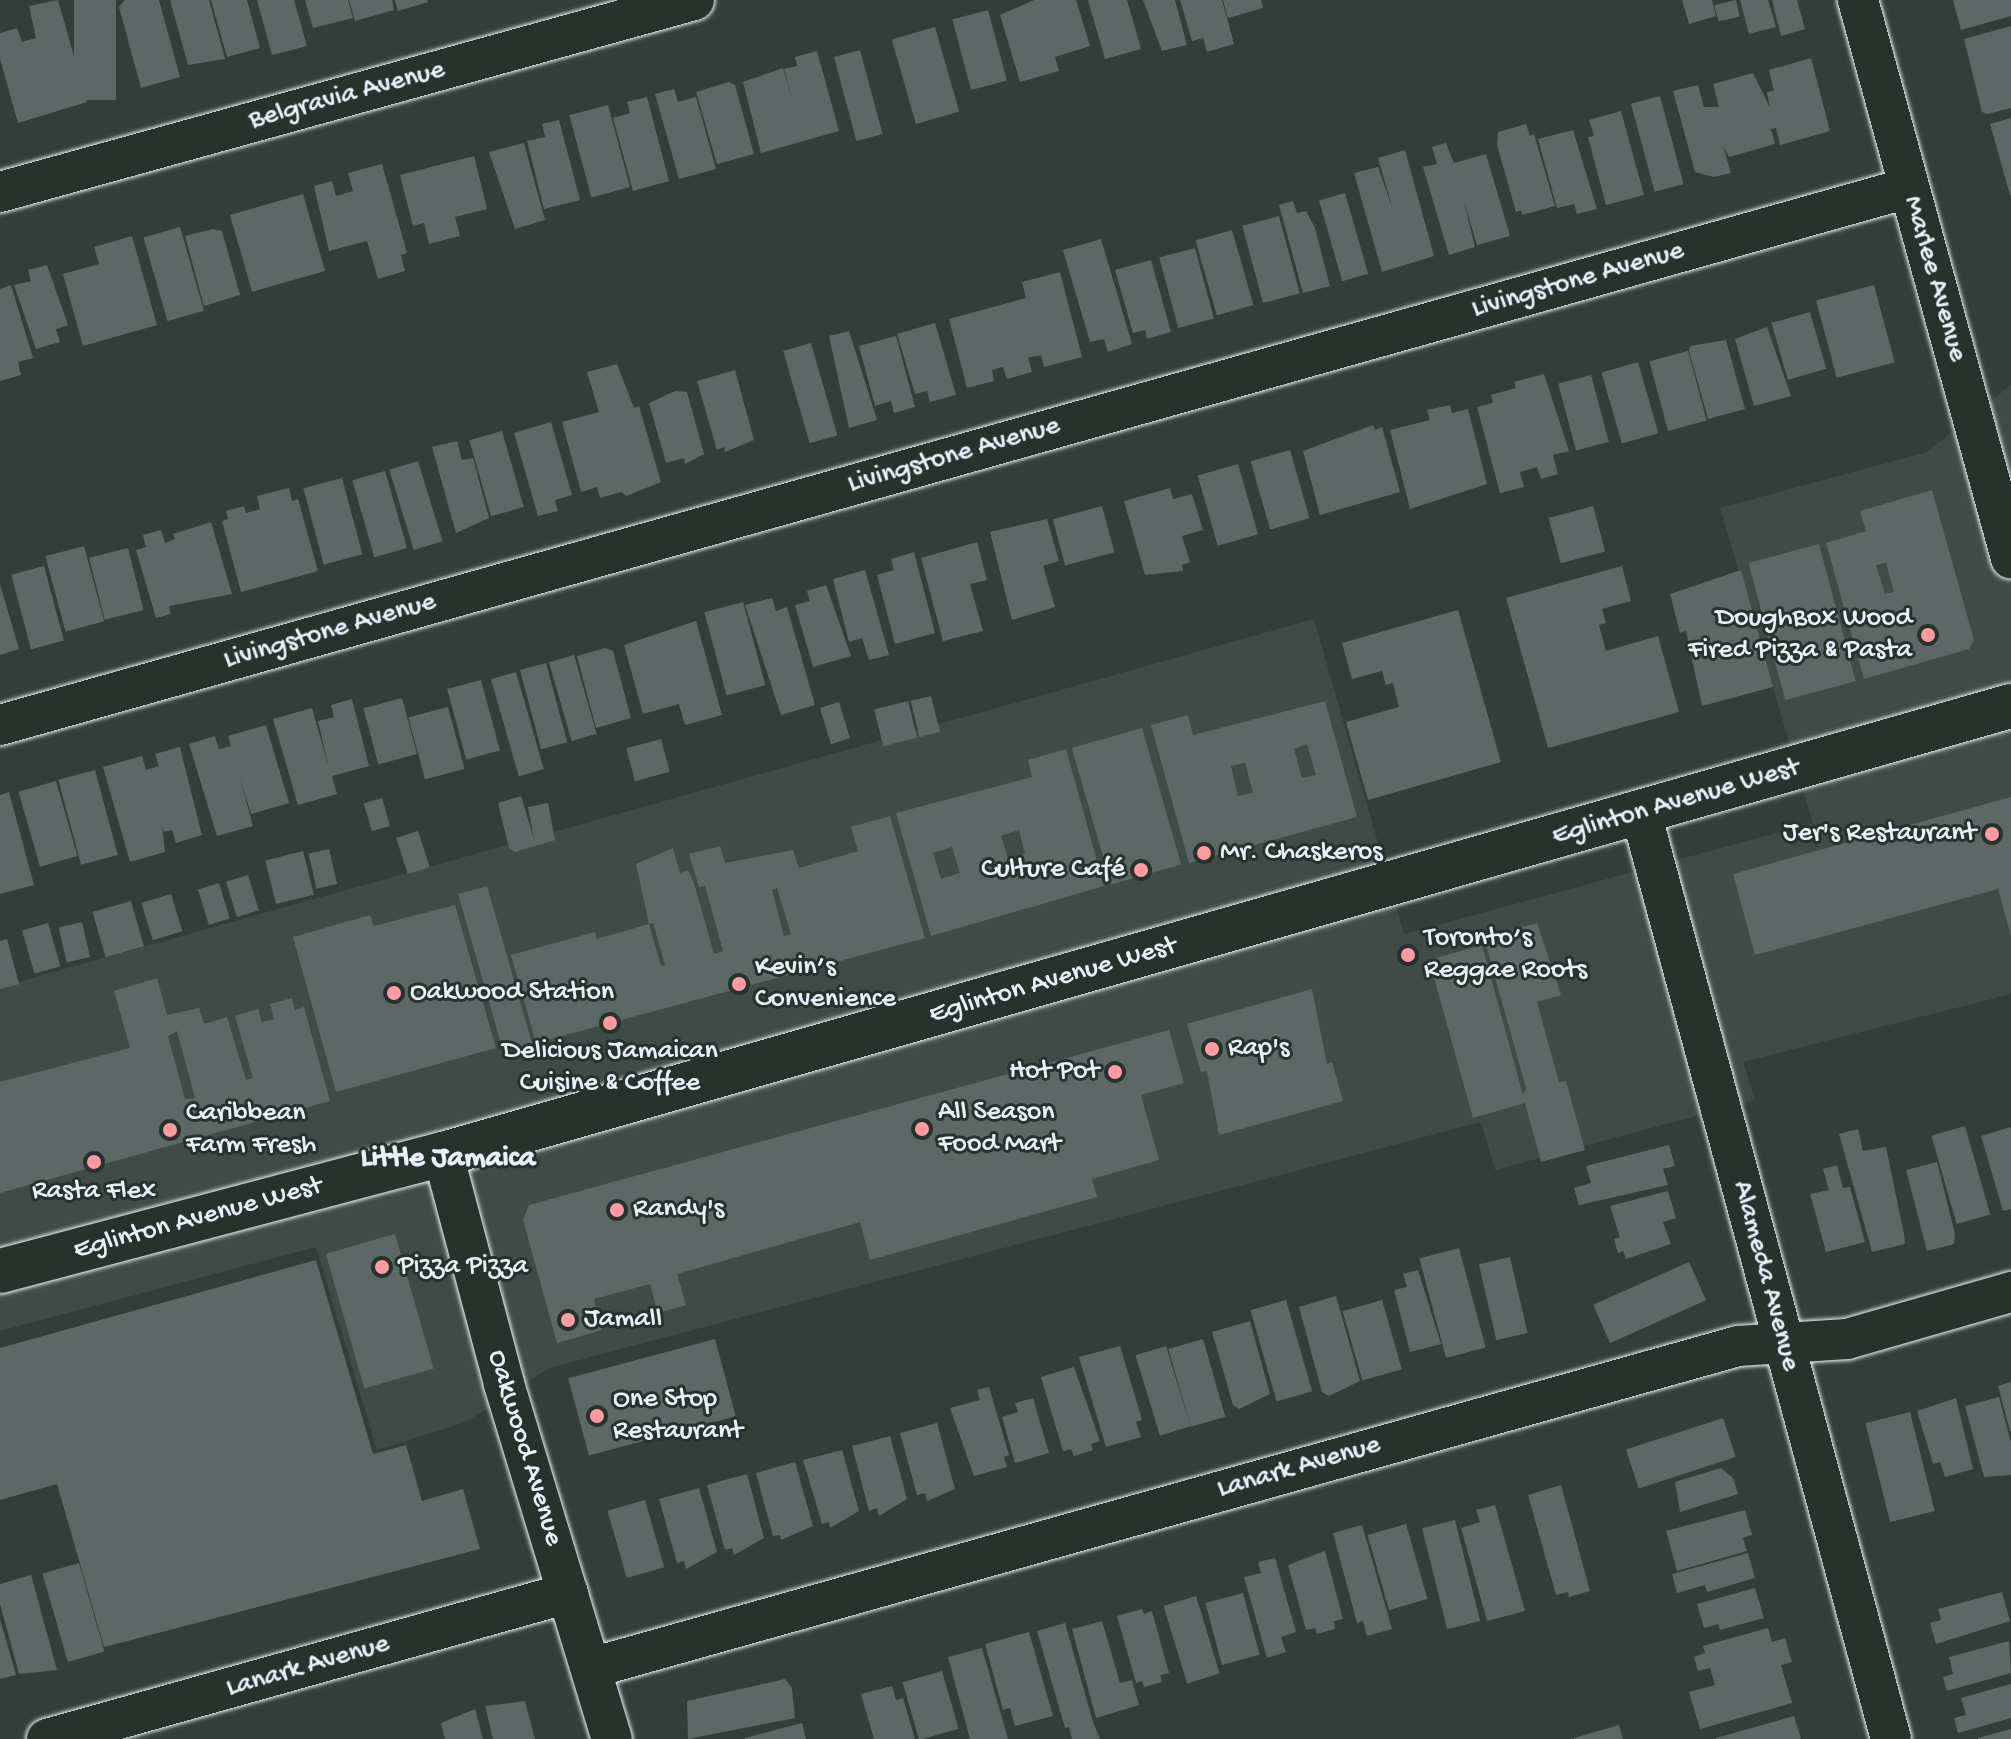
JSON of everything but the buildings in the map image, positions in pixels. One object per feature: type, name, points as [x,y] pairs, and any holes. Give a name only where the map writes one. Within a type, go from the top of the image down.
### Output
[{"type":"main road","name":"Eglinton Avenue West","points":[[0,1271],[443,1154],[2011,706]]},
{"type":"street","name":"Belgravia Avenue","points":[[0,192],[694,0]]},
{"type":"street","name":"Marlee Avenue","points":[[1858,0],[2011,558]]},
{"type":"street","name":"Livingstone Avenue","points":[[0,725],[1908,188]]},
{"type":"street","name":"Alameda Avenue","points":[[1641,813],[1891,1739]]},
{"type":"street","name":"Oakwood Avenue","points":[[443,1154],[504,1384],[612,1739]]},
{"type":"street","name":"Lanark Avenue","points":[[591,1668],[1738,1346],[1847,1339],[2011,1292]]},
{"type":"street","name":"Lanark Avenue","points":[[47,1739],[568,1593]]},
{"type":"shaded area","points":[[2011,385],[2011,994],[1743,1062],[1755,1100],[1495,1170],[1481,1122],[549,1368],[466,1422],[377,1450],[316,1247],[0,1331],[0,987],[1314,619],[1404,934],[1813,823],[1720,508],[1927,452]]},
{"type":"place","name":"DoughBox Wood Fired Pizza & Pasta","points":[[1928,635]]},
{"type":"place","name":"Jer's Restaurant","points":[[1992,834]]},
{"type":"place","name":"Mr. Chaskeros","points":[[1204,853]]},
{"type":"place","name":"Culture Café","points":[[1141,870]]},
{"type":"place","name":"Toronto’s Reggae Roots","points":[[1408,955]]},
{"type":"place","name":"Kevin’s Convenience","points":[[739,984]]},
{"type":"place","name":"Oakwood Station","points":[[394,993]]},
{"type":"place","name":"Delicious Jamaican Cuisine & Coffee","points":[[610,1023]]},
{"type":"place","name":"Rap's","points":[[1212,1049]]},
{"type":"place","name":"Hot Pot","points":[[1115,1072]]},
{"type":"place","name":"All Season Food Mart","points":[[922,1129]]},
{"type":"place","name":"Caribbean Farm Fresh","points":[[170,1130]]},
{"type":"place","name":"Rasta Flex","points":[[94,1162]]},
{"type":"place","name":"Randy's","points":[[617,1210]]},
{"type":"place","name":"Pizza Pizza","points":[[382,1267]]},
{"type":"place","name":"Jamall","points":[[568,1320]]},
{"type":"place","name":"One Stop Restaurant","points":[[597,1416]]},
{"type":"district","name":"Little Jamaica","points":[[448,1160]]}]
